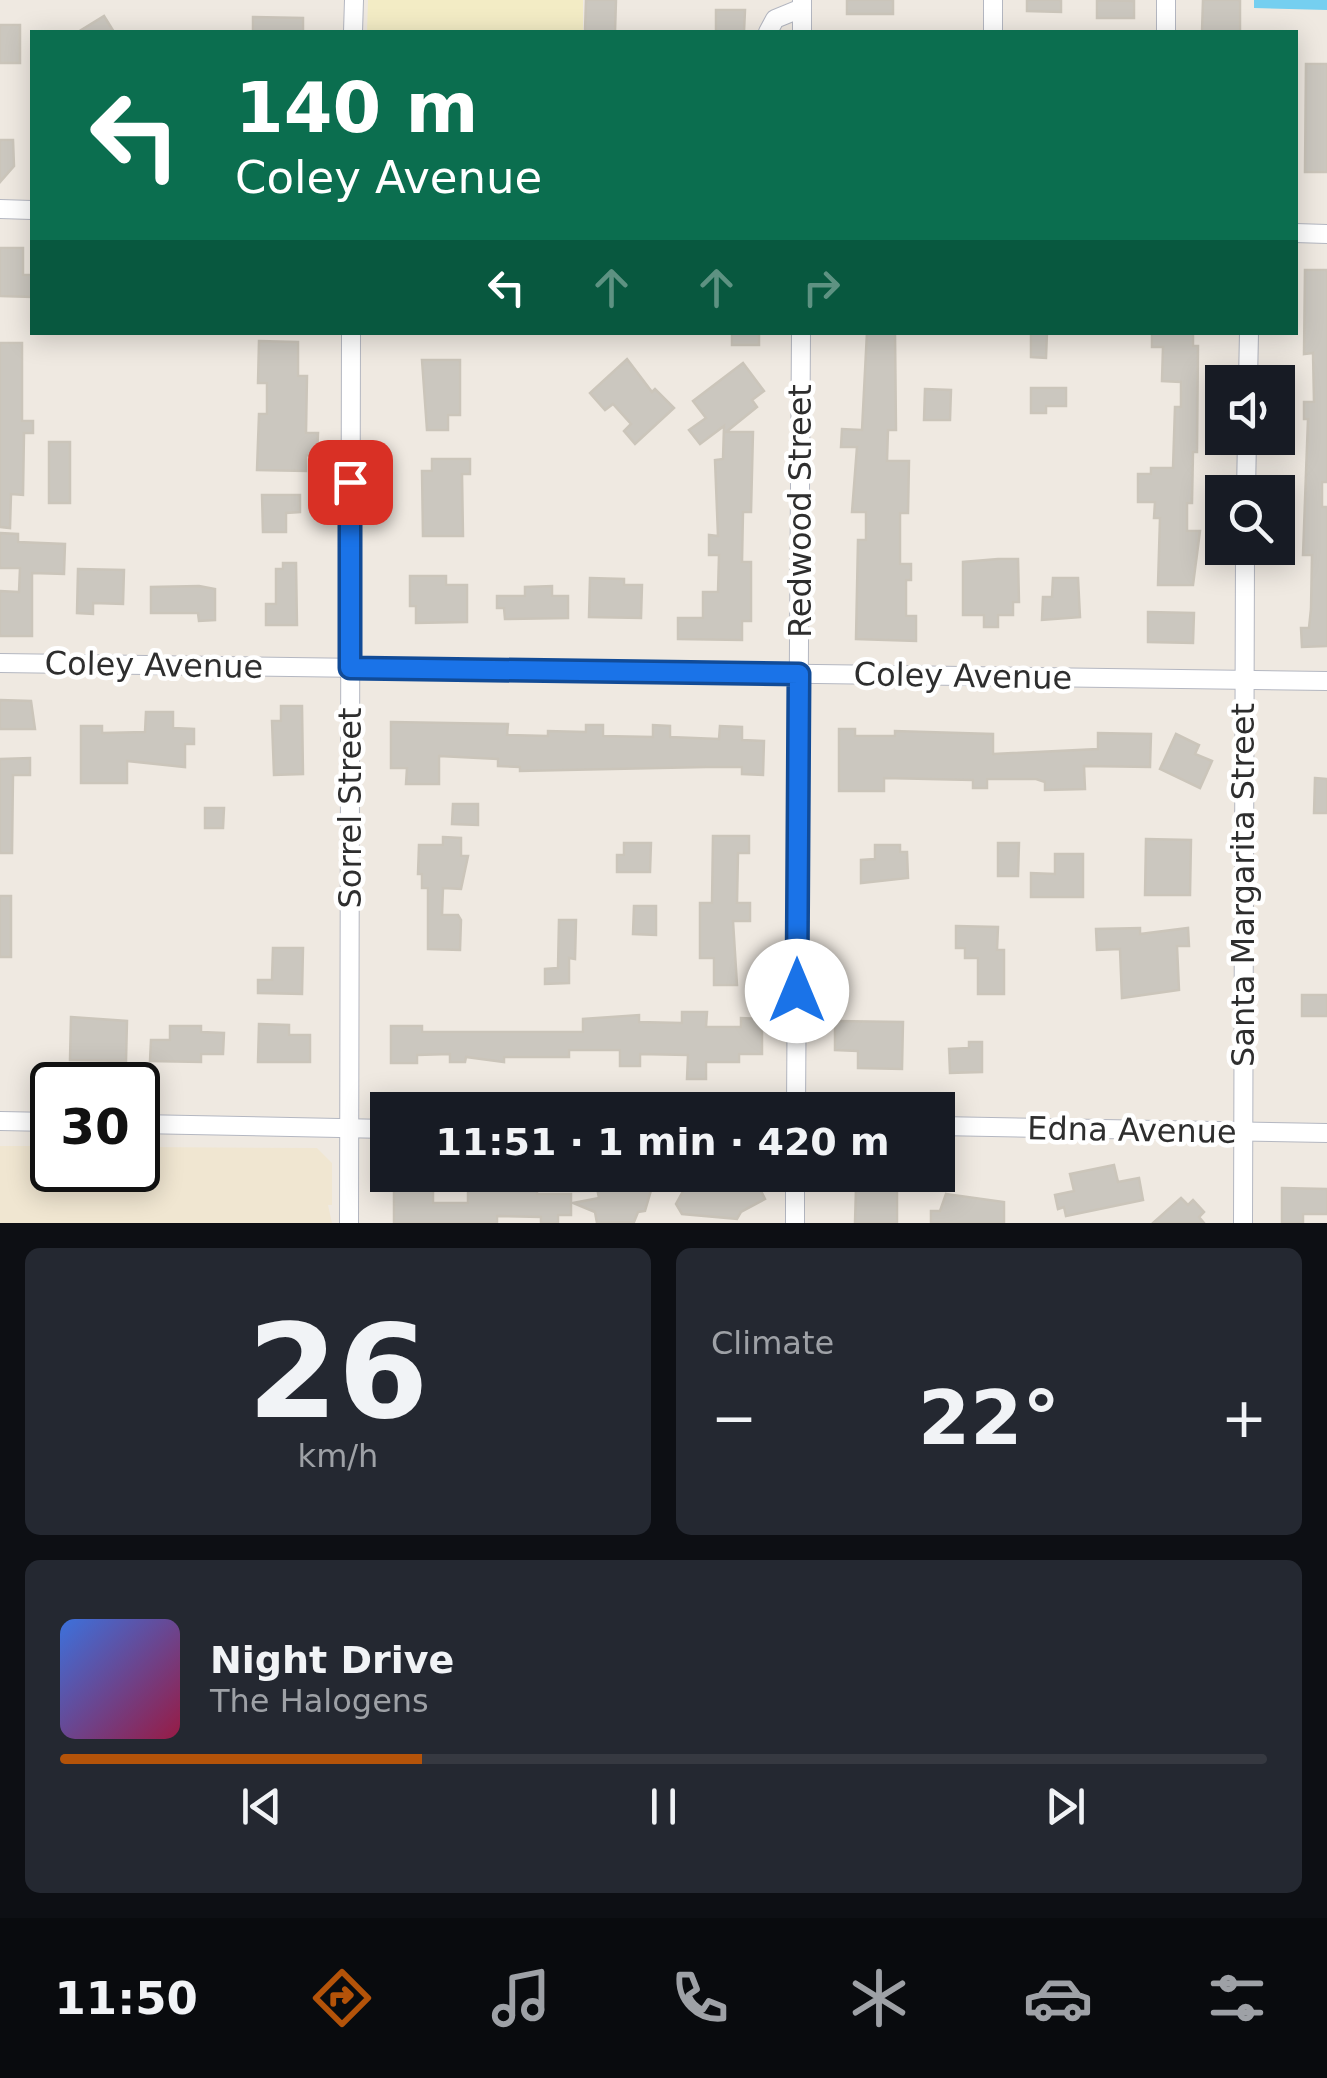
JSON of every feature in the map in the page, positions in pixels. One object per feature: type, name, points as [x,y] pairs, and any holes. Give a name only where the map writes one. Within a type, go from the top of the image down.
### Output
[{"type":"street","points":[[354,0],[354,30]]},
{"type":"street","points":[[993,0],[993,30]]},
{"type":"street","points":[[1166,0],[1166,30]]},
{"type":"street","points":[[769,30],[775,19],[802,4],[802,30]]},
{"type":"street","points":[[0,210],[30,210]]},
{"type":"street","points":[[1298,234],[1327,234]]},
{"type":"street","name":"Sorrel Street","points":[[349,1223],[351,335]]},
{"type":"street","name":"Redwood Street","points":[[796,1092],[801,335]]},
{"type":"street","points":[[1249,365],[1250,335]]},
{"type":"street","name":"Santa Margarita Street","points":[[1243,1223],[1245,565]]},
{"type":"street","name":"Coley Avenue","points":[[0,662],[1327,681]]},
{"type":"street","points":[[0,1121],[30,1122]]},
{"type":"street","points":[[160,1125],[370,1128]]},
{"type":"street","name":"Edna Avenue","points":[[955,1126],[1327,1132]]},
{"type":"street","points":[[795,1223],[796,1192]]},
{"type":"shaded area","points":[[0,1146],[30,1146],[30,1192],[160,1192],[160,1147],[317,1148],[332,1163],[332,1205],[328,1205],[332,1223],[0,1223]]},
{"type":"sand","points":[[368,0],[583,0],[583,30],[367,30]]},
{"type":"water","points":[[1254,0],[1327,0],[1327,10],[1254,8]]},
{"type":"building","points":[[586,0],[616,0],[615,30],[585,30]]},
{"type":"building","points":[[847,0],[893,0],[893,14],[847,14]]},
{"type":"building","points":[[1027,0],[1061,0],[1061,12],[1027,11]]},
{"type":"building","points":[[1097,0],[1134,1],[1134,18],[1097,18]]},
{"type":"building","points":[[1203,0],[1240,0],[1240,30],[1202,30]]},
{"type":"building","points":[[716,10],[745,10],[744,30],[716,30]]},
{"type":"building","points":[[104,16],[113,30],[81,30]]},
{"type":"building","points":[[253,17],[303,18],[303,30],[253,30]]},
{"type":"building","points":[[0,25],[20,25],[20,63],[0,63]]},
{"type":"building","points":[[1306,64],[1327,64],[1327,172],[1305,172]]},
{"type":"building","points":[[0,140],[13,140],[14,166],[0,182]]},
{"type":"building","points":[[0,248],[23,248],[23,275],[30,275],[30,297],[0,296]]},
{"type":"building","points":[[1305,270],[1327,270],[1327,482],[1322,482],[1322,507],[1327,507],[1327,646],[1302,647],[1301,628],[1309,628],[1312,555],[1303,555],[1308,419],[1304,419],[1304,402],[1314,402],[1313,353],[1304,354]]},
{"type":"building","points":[[732,335],[759,335],[759,345],[732,345]]},
{"type":"building","points":[[867,335],[895,335],[896,430],[888,430],[887,461],[909,461],[908,513],[900,513],[900,564],[911,564],[911,580],[906,580],[906,616],[916,616],[916,641],[856,639],[858,540],[866,540],[866,512],[852,512],[857,447],[841,447],[842,429],[862,430]]},
{"type":"building","points":[[1031,335],[1047,335],[1046,358],[1031,357]]},
{"type":"building","points":[[1152,335],[1193,335],[1193,346],[1198,346],[1197,452],[1193,452],[1192,503],[1187,503],[1187,531],[1200,531],[1193,585],[1158,585],[1160,518],[1154,518],[1155,502],[1138,502],[1138,474],[1151,474],[1151,468],[1173,468],[1175,407],[1181,407],[1181,382],[1162,381],[1163,347],[1152,347]]},
{"type":"building","points":[[259,341],[298,342],[298,376],[307,376],[306,433],[318,433],[317,456],[306,455],[306,471],[257,470],[259,414],[267,414],[267,383],[258,383]]},
{"type":"building","points":[[0,343],[22,343],[22,421],[33,421],[33,433],[24,433],[23,495],[11,494],[10,528],[0,527]]},
{"type":"building","points":[[627,359],[652,392],[655,389],[674,408],[635,444],[624,431],[631,424],[613,404],[605,410],[590,393]]},
{"type":"building","points":[[422,360],[460,360],[460,415],[448,415],[448,430],[427,430]]},
{"type":"building","points":[[743,363],[764,391],[752,400],[757,407],[726,432],[753,432],[751,512],[743,512],[742,562],[751,562],[751,621],[742,621],[742,640],[678,639],[678,618],[703,618],[703,592],[718,592],[719,555],[709,555],[709,535],[718,536],[715,460],[723,459],[724,426],[700,444],[689,430],[706,418],[693,401]]},
{"type":"building","points":[[1031,388],[1066,388],[1066,406],[1046,406],[1046,413],[1031,413]]},
{"type":"building","points":[[925,389],[951,390],[950,420],[924,420]]},
{"type":"building","points":[[49,442],[70,442],[70,503],[49,503]]},
{"type":"building","points":[[432,459],[470,459],[470,474],[462,474],[463,536],[423,536],[422,471],[432,471]]},
{"type":"building","points":[[262,495],[300,495],[300,512],[286,513],[286,532],[263,532]]},
{"type":"building","points":[[0,533],[18,534],[18,542],[65,544],[64,574],[32,573],[32,636],[0,636],[0,591],[19,592],[20,568],[0,568]]},
{"type":"building","points":[[1018,559],[1019,602],[1013,602],[1013,615],[998,615],[998,627],[984,627],[984,615],[963,615],[963,562]]},
{"type":"building","points":[[283,563],[296,563],[297,625],[266,625],[266,604],[276,604],[276,569],[283,569]]},
{"type":"building","points":[[78,569],[124,570],[123,604],[93,603],[93,614],[77,613]]},
{"type":"building","points":[[410,576],[446,576],[446,585],[467,585],[467,622],[416,623],[416,606],[410,606]]},
{"type":"building","points":[[590,578],[624,579],[624,585],[642,585],[641,618],[589,617]]},
{"type":"building","points":[[1053,578],[1078,578],[1080,617],[1042,620],[1043,597],[1052,597]]},
{"type":"building","points":[[552,586],[552,596],[568,596],[568,618],[505,619],[504,608],[497,608],[497,596],[525,596],[525,587]]},
{"type":"building","points":[[151,587],[215,589],[215,620],[199,621],[198,613],[151,613]]},
{"type":"building","points":[[1148,612],[1194,613],[1193,643],[1148,642]]},
{"type":"building","points":[[0,700],[31,701],[35,729],[0,729]]},
{"type":"building","points":[[281,706],[302,706],[303,774],[274,775],[272,721],[281,721]]},
{"type":"building","points":[[146,712],[173,712],[173,728],[194,729],[194,744],[185,744],[185,767],[127,761],[127,783],[81,783],[81,726],[102,726],[102,733],[145,732]]},
{"type":"building","points":[[391,722],[508,724],[507,735],[548,736],[548,731],[586,732],[586,725],[603,725],[603,736],[653,737],[653,725],[670,726],[670,737],[719,739],[720,726],[742,727],[742,740],[764,741],[763,775],[742,774],[742,767],[520,771],[520,767],[498,766],[498,759],[439,756],[439,784],[406,784],[407,768],[391,768]]},
{"type":"building","points":[[839,729],[855,729],[855,736],[895,736],[895,731],[993,734],[993,754],[1098,749],[1098,733],[1151,734],[1150,767],[1084,766],[1085,789],[1045,790],[1045,782],[1036,779],[987,779],[987,788],[973,788],[973,780],[884,778],[884,791],[839,791]]},
{"type":"building","points":[[1176,734],[1199,745],[1195,754],[1212,761],[1200,788],[1160,769]]},
{"type":"building","points":[[30,758],[30,775],[13,775],[12,853],[0,853],[0,759]]},
{"type":"building","points":[[1315,778],[1327,779],[1327,813],[1314,813]]},
{"type":"building","points":[[453,804],[478,804],[478,825],[452,824]]},
{"type":"building","points":[[205,808],[224,808],[223,828],[205,828]]},
{"type":"building","points":[[713,836],[749,836],[749,853],[738,853],[737,903],[750,903],[750,921],[733,921],[737,985],[714,985],[714,958],[700,958],[700,903],[712,903]]},
{"type":"building","points":[[443,837],[461,838],[461,856],[468,856],[461,889],[443,888],[442,915],[458,915],[461,920],[460,950],[428,949],[428,888],[422,888],[422,874],[418,874],[419,845],[443,845]]},
{"type":"building","points":[[1146,839],[1191,840],[1190,895],[1145,895]]},
{"type":"building","points":[[624,843],[651,843],[650,872],[617,872],[617,855],[624,855]]},
{"type":"building","points":[[998,843],[1019,843],[1018,876],[998,876]]},
{"type":"building","points":[[875,845],[900,845],[900,852],[907,852],[908,878],[861,883],[861,860],[875,859]]},
{"type":"building","points":[[1055,854],[1083,854],[1083,897],[1031,897],[1031,873],[1055,874]]},
{"type":"building","points":[[0,896],[11,896],[11,957],[0,957]]},
{"type":"building","points":[[634,906],[656,906],[656,935],[633,934]]},
{"type":"building","points":[[559,920],[576,920],[575,959],[569,958],[569,983],[545,984],[545,969],[558,968]]},
{"type":"building","points":[[956,926],[998,927],[997,950],[1004,950],[1004,994],[978,994],[978,958],[965,958],[965,948],[956,948]]},
{"type":"building","points":[[1140,928],[1140,934],[1188,928],[1189,946],[1177,946],[1179,990],[1122,998],[1120,949],[1097,950],[1096,929]]},
{"type":"building","points":[[273,948],[303,948],[302,994],[258,993],[258,980],[272,980]]},
{"type":"building","points":[[1302,995],[1327,995],[1327,1016],[1302,1016]]},
{"type":"building","points":[[682,1012],[707,1012],[706,1027],[741,1027],[741,1018],[762,1019],[762,1054],[739,1054],[739,1062],[706,1062],[706,1079],[687,1079],[688,1055],[640,1054],[640,1066],[620,1066],[620,1050],[569,1050],[569,1057],[504,1057],[504,1062],[466,1057],[465,1062],[450,1062],[450,1054],[417,1055],[417,1063],[391,1063],[391,1026],[422,1026],[422,1032],[583,1032],[583,1019],[639,1015],[639,1022],[682,1023]]},
{"type":"building","points":[[71,1017],[127,1021],[126,1061],[70,1060]]},
{"type":"building","points":[[835,1021],[903,1022],[902,1069],[858,1068],[858,1051],[835,1050]]},
{"type":"building","points":[[259,1024],[289,1025],[289,1035],[310,1035],[310,1062],[258,1062]]},
{"type":"building","points":[[170,1026],[201,1026],[201,1032],[224,1033],[223,1054],[201,1054],[201,1062],[150,1061],[151,1040],[170,1040]]},
{"type":"building","points":[[969,1042],[982,1042],[982,1072],[950,1073],[949,1049],[969,1048]]},
{"type":"building","points":[[1114,1165],[1118,1182],[1139,1178],[1143,1200],[1066,1216],[1064,1207],[1058,1209],[1055,1195],[1074,1191],[1070,1174]]},
{"type":"building","points":[[1282,1188],[1327,1189],[1327,1214],[1303,1214],[1303,1223],[1282,1223]]},
{"type":"building","points":[[394,1192],[433,1192],[433,1203],[468,1203],[468,1192],[571,1194],[571,1215],[558,1215],[558,1223],[541,1223],[541,1217],[497,1216],[497,1223],[394,1223]]},
{"type":"building","points":[[598,1192],[651,1192],[645,1211],[638,1212],[634,1222],[597,1223],[595,1212],[573,1203],[599,1198]]},
{"type":"building","points":[[683,1192],[762,1192],[765,1199],[741,1212],[737,1219],[682,1214],[676,1204]]},
{"type":"building","points":[[856,1192],[897,1192],[897,1223],[855,1223]]},
{"type":"building","points":[[946,1194],[1004,1202],[1004,1223],[931,1223],[931,1211],[940,1211]]},
{"type":"building","points":[[1181,1198],[1188,1205],[1193,1200],[1204,1212],[1199,1217],[1204,1223],[1153,1223]]},
{"type":"route","points":[[350,482],[350,668],[799,674],[797,991]]}]
